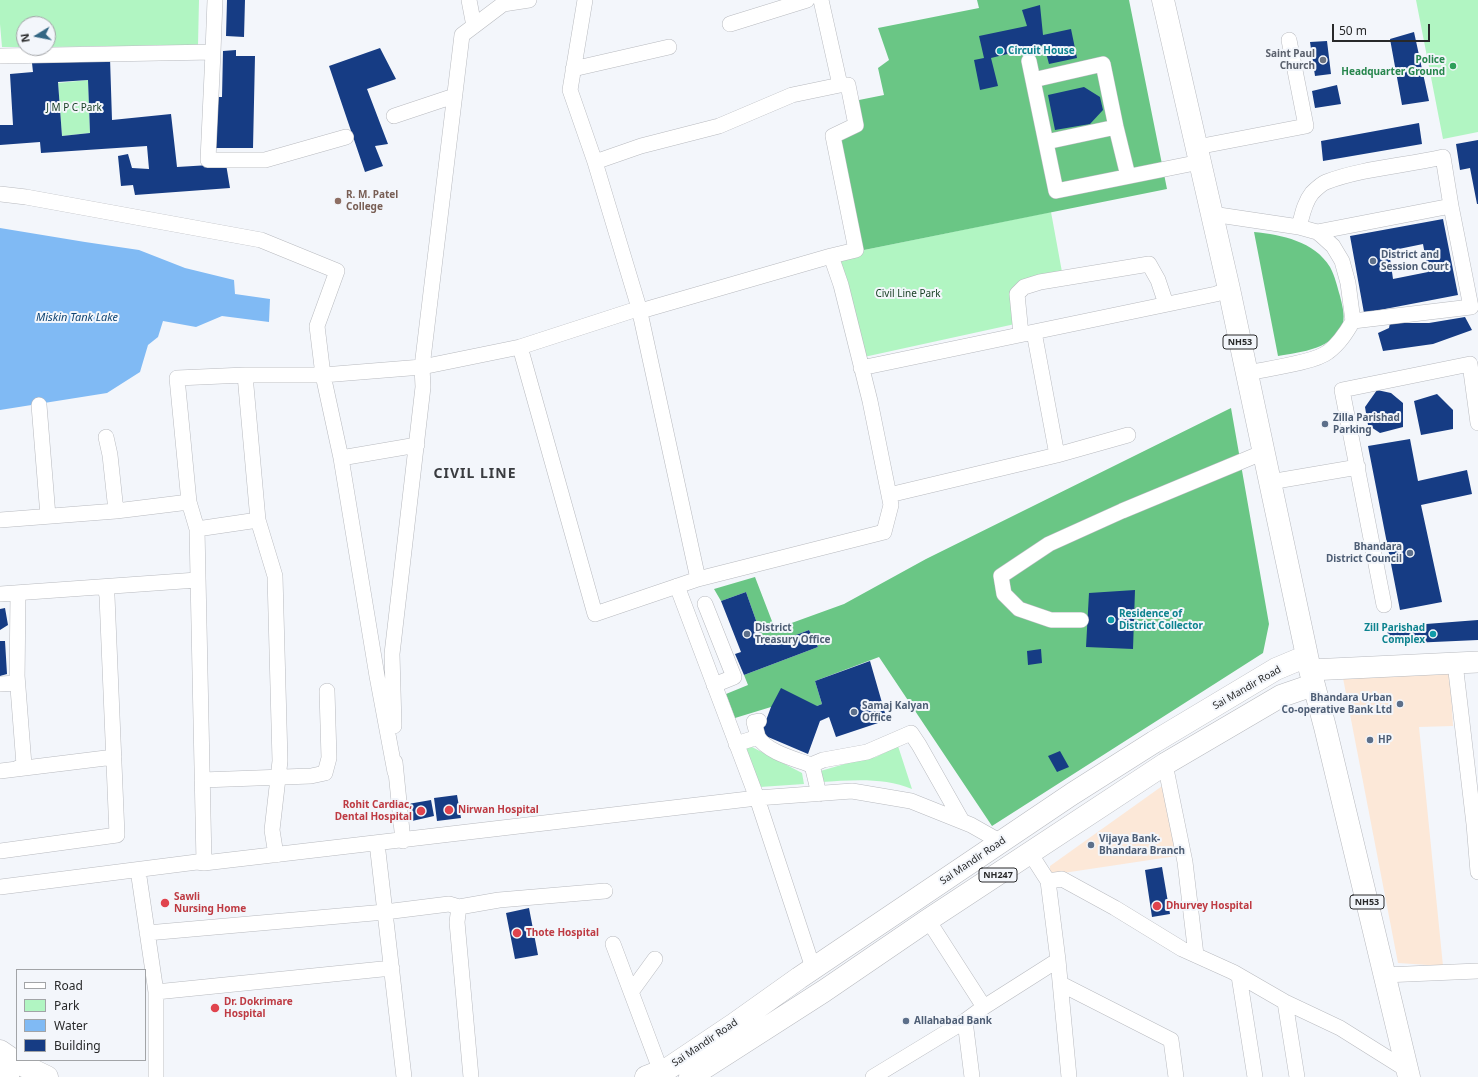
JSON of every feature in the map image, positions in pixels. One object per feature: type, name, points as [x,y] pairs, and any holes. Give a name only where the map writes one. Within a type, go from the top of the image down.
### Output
[{"type":"highway","name":"NH53","points":[[1163,0],[1229,290],[1310,670],[1325,726],[1408,1074]]},
{"type":"highway","points":[[1276,669],[1293,647],[1297,632],[1298,614]]},
{"type":"highway","name":"Sai Mandir Road","points":[[657,1075],[733,1025],[813,968],[1072,794],[1154,742],[1276,669],[1310,670]]},
{"type":"highway","name":"Sai Mandir Road","points":[[690,1077],[824,991],[928,920],[1165,764],[1281,696],[1310,670]]},
{"type":"highway","points":[[1281,696],[1296,698],[1306,704],[1325,726]]},
{"type":"highway","name":"NH247","points":[[1001,842],[1023,858]]},
{"type":"highway","points":[[0,1051],[16,1062],[47,1077]]},
{"type":"highway","points":[[0,1072],[8,1077]]},
{"type":"main road","points":[[1310,670],[1478,662]]},
{"type":"street","points":[[215,0],[208,160],[265,160],[346,137]]},
{"type":"street","points":[[469,0],[474,26]]},
{"type":"street","points":[[395,772],[392,654],[424,387],[422,367],[462,34],[503,4],[529,0]]},
{"type":"street","points":[[585,0],[570,90],[595,162],[640,311],[698,579]]},
{"type":"street","points":[[730,24],[807,0]]},
{"type":"street","points":[[820,0],[840,85]]},
{"type":"street","points":[[1029,61],[1056,191],[1128,176],[1198,155],[1306,126],[1289,40]]},
{"type":"street","points":[[573,69],[670,47]]},
{"type":"street","points":[[0,56],[213,52]]},
{"type":"street","points":[[1033,80],[1103,64],[1128,176]]},
{"type":"street","points":[[204,863],[197,529],[189,502],[177,378],[245,375],[323,376],[422,367],[520,347],[631,311],[640,311],[856,250],[833,136],[856,125],[848,85],[840,85],[792,95],[719,126],[641,146],[595,162]]},
{"type":"street","points":[[394,116],[454,96]]},
{"type":"street","points":[[1046,142],[1116,127]]},
{"type":"street","points":[[1299,227],[1305,203],[1312,193],[1324,183],[1379,169],[1442,157],[1451,206],[1474,306],[1353,321]]},
{"type":"street","points":[[0,194],[26,197],[261,240],[337,271],[317,326],[323,376],[341,458],[377,676],[395,772],[403,840]]},
{"type":"street","points":[[1317,232],[1451,206]]},
{"type":"street","points":[[1212,214],[1299,227],[1317,232],[1333,246],[1342,261],[1348,283],[1353,321],[1340,340],[1326,353],[1310,360],[1247,373]]},
{"type":"street","points":[[520,347],[595,614],[698,579],[884,532],[892,505],[870,401],[841,285],[831,256]]},
{"type":"street","points":[[1057,455],[1028,333],[1016,294],[1024,287],[1040,282],[1149,264],[1158,280],[1166,304]]},
{"type":"street","points":[[861,368],[1216,294],[1229,290]]},
{"type":"street","points":[[1384,605],[1342,390],[1470,364],[1478,423]]},
{"type":"street","points":[[245,375],[258,520],[275,576],[280,761],[272,830],[276,855]]},
{"type":"street","points":[[39,405],[48,516]]},
{"type":"street","points":[[889,495],[1057,455],[1128,435]]},
{"type":"street","points":[[106,437],[110,455],[116,512]]},
{"type":"street","points":[[341,458],[417,444]]},
{"type":"street","points":[[1081,620],[1051,620],[1018,609],[1004,594],[1002,576],[1049,544],[1122,511],[1264,452]]},
{"type":"street","points":[[1270,482],[1358,467]]},
{"type":"street","points":[[0,520],[116,512],[189,502]]},
{"type":"street","points":[[197,529],[258,520]]},
{"type":"street","points":[[0,594],[197,580]]},
{"type":"street","points":[[677,586],[757,798],[813,968]]},
{"type":"street","points":[[0,851],[117,835],[107,596],[105,587]]},
{"type":"street","points":[[0,684],[17,683],[18,593]]},
{"type":"street","points":[[705,604],[734,677],[714,685]]},
{"type":"street","points":[[1455,663],[1475,803],[1478,872]]},
{"type":"street","points":[[16,769],[24,765],[17,675]]},
{"type":"street","points":[[202,780],[311,776],[325,773],[329,758],[327,691]]},
{"type":"street","points":[[759,721],[754,722],[758,737],[762,743],[783,755],[812,765],[824,760],[867,752],[911,733],[962,822]]},
{"type":"street","points":[[736,744],[758,737]]},
{"type":"street","points":[[0,771],[114,757]]},
{"type":"street","points":[[1165,764],[1185,862],[1196,955]]},
{"type":"street","points":[[812,765],[819,794]]},
{"type":"street","points":[[0,887],[197,862],[204,863],[276,855],[757,798],[852,791],[911,801],[962,822],[1001,842]]},
{"type":"street","points":[[377,842],[404,1077]]},
{"type":"street","points":[[1023,858],[1048,881],[1061,984],[1069,1077]]},
{"type":"street","points":[[138,870],[156,992],[156,1077]]},
{"type":"street","points":[[1048,881],[1062,879],[1115,908],[1182,948],[1239,976],[1285,1002],[1340,1028],[1408,1074]]},
{"type":"street","points":[[148,933],[385,912],[449,904],[459,907],[499,900],[605,891]]},
{"type":"street","points":[[459,907],[457,922],[471,1077]]},
{"type":"street","points":[[928,920],[984,1007]]},
{"type":"street","points":[[613,944],[631,992],[657,1075]]},
{"type":"street","points":[[631,992],[655,959]]},
{"type":"street","points":[[873,1077],[965,1021],[984,1007],[1058,960]]},
{"type":"street","points":[[156,992],[392,968]]},
{"type":"street","points":[[1384,975],[1478,971]]},
{"type":"street","points":[[1239,976],[1255,1077]]},
{"type":"street","points":[[1061,984],[1171,1040],[1175,1077]]},
{"type":"street","points":[[1285,1002],[1297,1077]]},
{"type":"street","points":[[965,1021],[972,1077]]},
{"type":"shaded area","points":[[1450,670],[1453,726],[1419,727],[1443,966],[1398,963],[1343,678]]},
{"type":"shaded area","points":[[1165,784],[1183,855],[1050,875],[1050,866]]},
{"type":"green space","points":[[0,0],[199,0],[198,45],[56,47],[56,16],[16,16],[16,47],[2,47]]},
{"type":"green space","points":[[977,0],[1129,0],[1167,189],[859,251],[834,137],[858,125],[854,101],[884,95],[878,68],[889,60],[878,28],[979,8]]},
{"type":"green space","name":"Police Headquarter Ground","points":[[1416,0],[1478,0],[1478,132],[1443,139]]},
{"type":"green space","name":"J M P C Park","points":[[88,80],[90,133],[62,136],[58,83]]},
{"type":"green space","name":"Civil Line Park","points":[[1051,212],[1062,272],[1028,280],[1015,324],[864,357],[839,259],[859,251]]},
{"type":"green space","points":[[1254,232],[1275,235],[1306,245],[1323,258],[1330,267],[1335,277],[1344,317],[1339,332],[1333,339],[1307,351],[1278,356]]},
{"type":"green space","points":[[1231,408],[1269,624],[1263,653],[992,826],[879,657],[815,681],[822,704],[817,706],[771,707],[735,718],[726,694],[748,685],[744,675],[818,647],[809,630],[775,643],[774,639],[764,643],[746,592],[721,601],[714,589],[755,577],[775,629],[844,604],[926,559]]},
{"type":"green space","points":[[898,746],[912,789],[901,785],[867,780],[821,782],[817,772],[855,761],[876,757]]},
{"type":"green space","points":[[752,747],[802,773],[804,784],[760,787],[746,748]]},
{"type":"water","name":"Miskin Tank Lake","points":[[0,228],[139,250],[185,268],[234,280],[235,294],[270,299],[269,322],[222,316],[196,327],[163,321],[158,337],[148,345],[140,372],[107,393],[0,410]]},
{"type":"building","points":[[227,0],[245,0],[244,37],[226,36]]},
{"type":"building","name":"Circuit House","points":[[1040,5],[1043,35],[1071,29],[1077,58],[1049,64],[1044,45],[991,58],[998,86],[980,90],[974,60],[984,58],[979,36],[1027,26],[1022,10]]},
{"type":"building","points":[[1414,32],[1429,101],[1402,105],[1390,39]]},
{"type":"building","points":[[1327,41],[1331,74],[1315,76],[1310,42]]},
{"type":"building","points":[[380,48],[396,79],[367,89],[388,144],[375,146],[383,166],[365,172],[329,66]]},
{"type":"building","points":[[236,50],[236,56],[255,56],[253,148],[216,148],[217,97],[222,97],[223,51]]},
{"type":"building","points":[[110,58],[112,120],[171,114],[177,167],[226,164],[230,188],[135,195],[133,185],[121,186],[118,156],[128,154],[132,168],[149,169],[147,146],[41,153],[40,142],[0,145],[0,125],[13,125],[10,74],[33,72],[32,63]],"holes":[[[88,80],[90,133],[62,136],[58,82]]]},
{"type":"building","points":[[1337,85],[1341,104],[1315,108],[1312,91]]},
{"type":"building","points":[[1084,87],[1100,97],[1103,110],[1090,124],[1055,130],[1048,95]]},
{"type":"building","points":[[1419,123],[1422,144],[1323,161],[1321,141]]},
{"type":"building","points":[[1478,140],[1477,204],[1470,168],[1460,170],[1456,144]]},
{"type":"building","name":"District and Session Court","points":[[1443,219],[1458,295],[1364,313],[1350,236]],"holes":[[[1423,244],[1428,272],[1393,279],[1389,251]]]},
{"type":"building","points":[[1465,317],[1472,330],[1433,344],[1383,351],[1378,333],[1389,328],[1390,323],[1429,323]]},
{"type":"building","points":[[1377,390],[1391,393],[1403,403],[1403,427],[1380,433],[1368,425],[1365,407]]},
{"type":"building","points":[[1437,394],[1453,410],[1453,429],[1421,435],[1414,401]]},
{"type":"building","name":"Bhandara District Council","points":[[1410,439],[1418,481],[1467,470],[1472,494],[1421,505],[1442,602],[1400,610],[1368,446]]},
{"type":"building","name":"Residence of District Collector","points":[[1135,590],[1133,649],[1086,647],[1089,593]]},
{"type":"building","name":"District Treasury Office","points":[[746,592],[764,643],[774,639],[775,643],[809,630],[818,647],[744,675],[735,654],[741,652],[721,601]]},
{"type":"building","points":[[5,608],[8,625],[0,630],[0,609]]},
{"type":"building","name":"Zill Parishad Complex","points":[[1478,620],[1478,640],[1389,644],[1387,627]]},
{"type":"building","points":[[0,641],[5,641],[7,674],[0,676]]},
{"type":"building","points":[[1041,649],[1042,663],[1028,665],[1027,651]]},
{"type":"building","points":[[870,661],[887,720],[836,737],[829,717],[820,721],[808,754],[761,734],[771,707],[781,688],[817,706],[822,704],[815,681]]},
{"type":"building","points":[[1060,751],[1069,767],[1057,772],[1048,756]]},
{"type":"building","points":[[457,795],[461,818],[437,821],[434,798]]},
{"type":"building","points":[[431,800],[434,816],[412,821],[408,804]]},
{"type":"building","points":[[1162,867],[1170,914],[1152,917],[1145,870]]},
{"type":"building","points":[[529,908],[538,955],[515,959],[506,913]]},
{"type":"place","name":"Circuit House","points":[[1000,51]]},
{"type":"place","name":"Saint Paul Church","points":[[1323,60]]},
{"type":"place","name":"Police Headquarter Ground","points":[[1453,66]]},
{"type":"place","name":"R. M. Patel College","points":[[338,201]]},
{"type":"place","name":"District and Session Court","points":[[1373,261]]},
{"type":"place","name":"Zilla Parishad Parking","points":[[1325,424]]},
{"type":"place","name":"Bhandara District Council","points":[[1410,553]]},
{"type":"place","name":"Residence of District Collector","points":[[1111,620]]},
{"type":"place","name":"District Treasury Office","points":[[747,634]]},
{"type":"place","name":"Zill Parishad Complex","points":[[1433,634]]},
{"type":"place","name":"Bhandara Urban Co-operative Bank Ltd","points":[[1400,704]]},
{"type":"place","name":"Samaj Kalyan Office","points":[[854,712]]},
{"type":"place","name":"HP","points":[[1370,740]]},
{"type":"place","name":"Nirwan Hospital","points":[[449,810]]},
{"type":"place","name":"Rohit Cardiac, Dental Hospital","points":[[421,811]]},
{"type":"place","name":"Vijaya Bank- Bhandara Branch","points":[[1091,845]]},
{"type":"place","name":"Sawli Nursing Home","points":[[165,903]]},
{"type":"place","name":"Dhurvey Hospital","points":[[1157,906]]},
{"type":"place","name":"Thote Hospital","points":[[517,933]]},
{"type":"place","name":"Dr. Dokrimare Hospital","points":[[215,1008]]},
{"type":"place","name":"Allahabad Bank","points":[[906,1021]]},
{"type":"district","name":"CIVIL LINE","points":[[475,474]]}]
